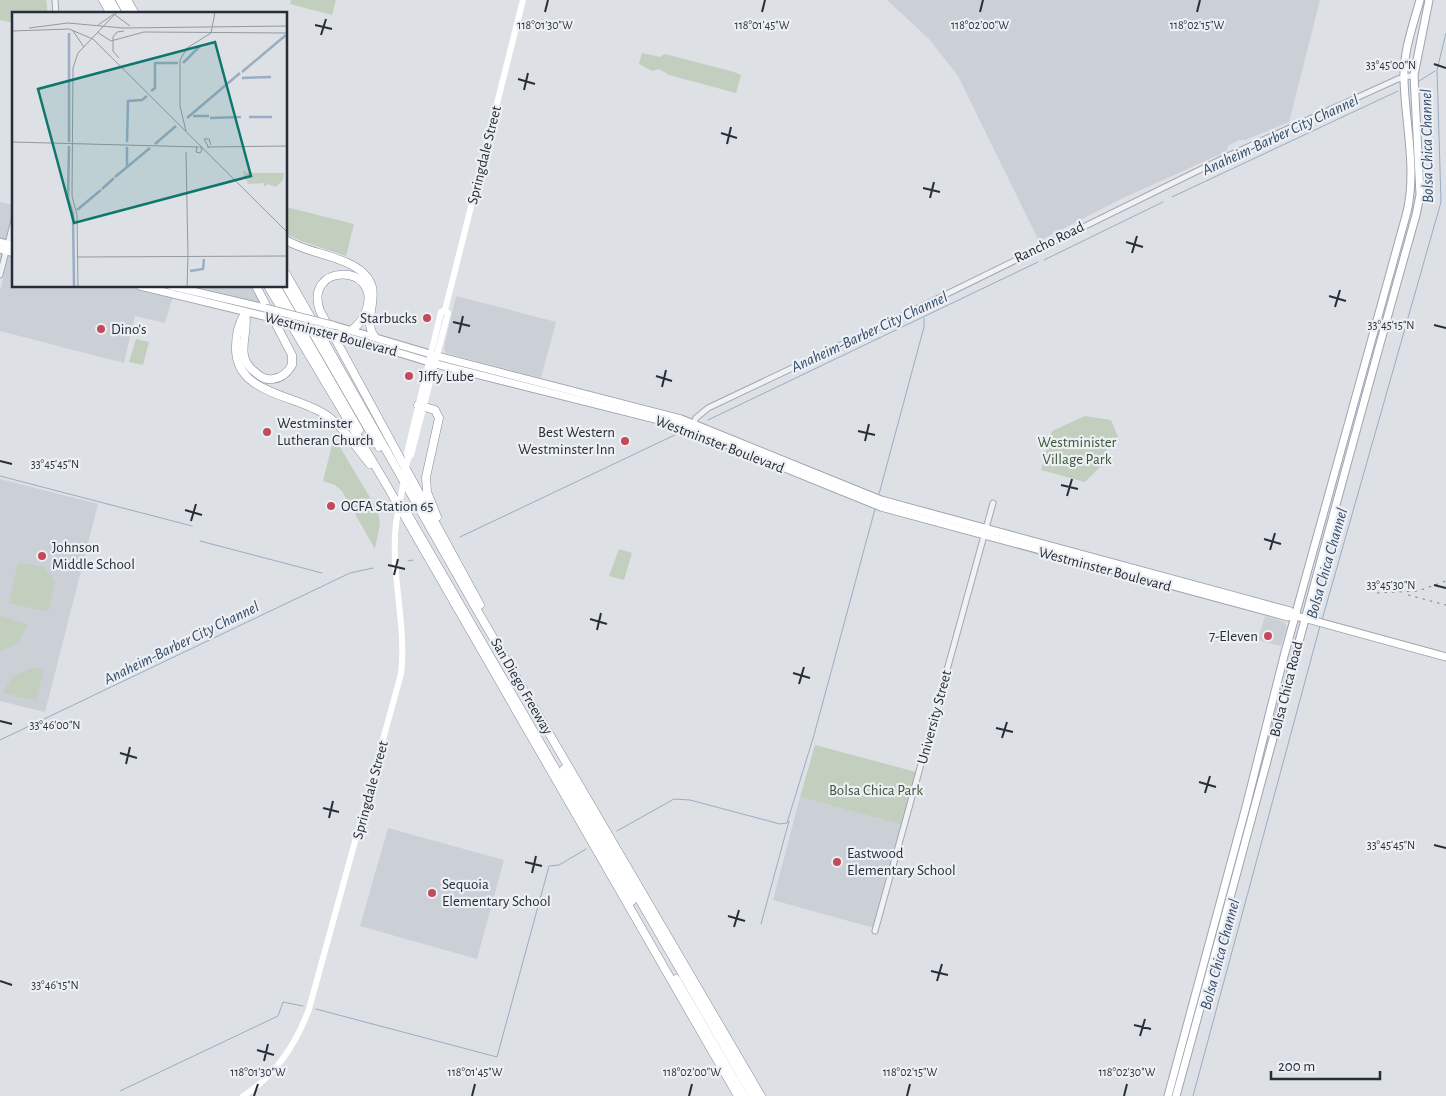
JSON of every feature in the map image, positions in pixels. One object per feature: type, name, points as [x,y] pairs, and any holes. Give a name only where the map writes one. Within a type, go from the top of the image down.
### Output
[{"type":"highway","points":[[103,0],[110,12]]},
{"type":"highway","points":[[110,0],[117,12]]},
{"type":"highway","points":[[120,0],[127,12]]},
{"type":"highway","points":[[127,0],[134,12]]},
{"type":"highway","points":[[288,241],[348,263],[366,278],[372,286],[373,296],[369,324],[374,336]]},
{"type":"highway","points":[[352,330],[364,319],[368,304],[367,291],[354,277],[336,275],[326,281],[319,289],[317,300],[320,311],[358,378],[400,463],[480,604],[481,617]]},
{"type":"highway","name":"San Diego Freeway","points":[[288,278],[481,617],[761,1096]]},
{"type":"highway","points":[[245,313],[248,323],[243,348],[247,364],[253,371],[264,378],[274,379],[282,376],[292,365],[292,355],[257,288]]},
{"type":"highway","name":"San Diego Freeway","points":[[269,288],[379,472],[738,1096]]},
{"type":"highway","points":[[277,288],[744,1096]]},
{"type":"highway","points":[[287,288],[753,1096]]},
{"type":"highway","points":[[245,313],[237,334],[236,352],[238,362],[246,377],[262,388],[324,414],[337,424],[364,458],[379,472]]},
{"type":"highway","points":[[421,406],[435,410],[439,418],[427,468],[426,486],[448,545]]},
{"type":"main road","name":"Springdale Street","points":[[243,1096],[255,1088],[281,1061],[302,1028],[309,1009],[402,674],[404,644],[394,572],[396,523],[408,458],[411,455],[433,359],[448,313],[445,310],[523,0]]},
{"type":"main road","name":"Bolsa Chica Road","points":[[1168,1096],[1295,616],[1410,201],[1411,188],[1404,77],[1408,45],[1420,0]]},
{"type":"main road","name":"Bolsa Chica Road","points":[[1176,1096],[1420,195],[1414,75],[1429,0]]},
{"type":"main road","name":"Westminster Boulevard","points":[[168,288],[247,303],[352,330],[374,336],[433,359]]},
{"type":"main road","name":"Westminster Boulevard","points":[[168,288],[245,313],[337,334],[692,426],[874,505],[1246,599],[1290,611],[1295,616],[1446,657]]},
{"type":"main road","points":[[245,313],[247,303]]},
{"type":"main road","points":[[1379,347],[1372,337],[1379,336],[1382,325],[1385,324]]},
{"type":"main road","points":[[1244,844],[1242,840],[1249,814],[1246,806],[1252,803],[1258,780],[1262,778]]},
{"type":"street","name":"Rancho Road","points":[[692,426],[696,418],[708,408],[902,316],[1230,155],[1404,77],[1414,75]]},
{"type":"street","points":[[0,275],[5,246],[12,226]]},
{"type":"street","name":"University Street","points":[[875,930],[993,503]]},
{"type":"shaded area","points":[[887,0],[1320,0],[1289,122],[1245,140],[1239,140],[1228,146],[1227,151],[1123,198],[1039,241],[958,76],[929,39]]},
{"type":"shaded area","points":[[0,202],[12,205],[12,288],[175,288],[165,323],[135,316],[124,363],[0,331],[0,291],[4,275],[0,274]]},
{"type":"shaded area","points":[[203,288],[253,288],[261,303]]},
{"type":"shaded area","points":[[456,296],[556,322],[541,378],[446,353],[444,348]]},
{"type":"shaded area","name":"Johnson Middle School","points":[[0,479],[98,504],[45,712],[0,701]]},
{"type":"shaded area","points":[[1265,616],[1284,622],[1287,627],[1281,646],[1258,640]]},
{"type":"shaded area","name":"Eastwood Elementary School","points":[[800,797],[902,825],[874,928],[773,900]]},
{"type":"shaded area","name":"Sequoia Elementary School","points":[[388,828],[504,860],[477,959],[360,926]]},
{"type":"green space","points":[[0,0],[46,0],[48,12],[12,12],[12,23],[0,20]]},
{"type":"green space","points":[[291,0],[336,0],[332,15],[290,4]]},
{"type":"green space","points":[[642,53],[660,57],[665,54],[734,72],[741,75],[736,93],[669,75],[659,69],[652,71],[639,64]]},
{"type":"green space","points":[[288,208],[354,224],[346,256],[288,235]]},
{"type":"green space","points":[[136,339],[149,342],[143,365],[129,362]]},
{"type":"green space","name":"Westminister Village Park","points":[[1085,416],[1111,420],[1118,437],[1112,439],[1105,453],[1105,462],[1085,482],[1041,470],[1052,431]]},
{"type":"green space","points":[[334,437],[378,511],[380,524],[375,549],[342,491],[335,485],[323,481]]},
{"type":"green space","points":[[619,549],[632,553],[624,580],[609,576]]},
{"type":"green space","points":[[18,563],[44,567],[55,582],[48,612],[9,603]]},
{"type":"green space","points":[[0,616],[27,624],[18,642],[0,651]]},
{"type":"green space","points":[[31,668],[44,669],[36,701],[3,693],[12,677]]},
{"type":"green space","name":"Bolsa Chica Park","points":[[815,745],[916,772],[902,825],[800,797]]},
{"type":"waterway","name":"Bolsa Chica Channel","points":[[1322,620],[1441,202],[1437,70],[1446,33]]},
{"type":"waterway","name":"Anaheim-Barber City Channel","points":[[1419,81],[1435,71]]},
{"type":"waterway","name":"Anaheim-Barber City Channel","points":[[1172,197],[1398,91]]},
{"type":"waterway","name":"Anaheim-Barber City Channel","points":[[1044,260],[1163,202]]},
{"type":"waterway","name":"Anaheim-Barber City Channel","points":[[708,420],[1038,262]]},
{"type":"waterway","points":[[879,494],[924,327],[924,318]]},
{"type":"waterway","name":"Anaheim-Barber City Channel","points":[[460,537],[679,433]]},
{"type":"waterway","points":[[0,476],[192,526]]},
{"type":"waterway","points":[[617,831],[674,799],[690,800],[780,824],[787,823],[814,735],[875,509]]},
{"type":"waterway","points":[[200,541],[322,573]]},
{"type":"waterway","points":[[408,561],[413,560]]},
{"type":"waterway","name":"Anaheim-Barber City Channel","points":[[0,740],[350,573],[373,568]]},
{"type":"waterway","name":"Bolsa Chica Channel","points":[[1193,1096],[1320,626]]},
{"type":"waterway","points":[[761,924],[789,821]]},
{"type":"waterway","points":[[316,1009],[497,1057],[549,866],[559,865],[586,849]]},
{"type":"waterway","points":[[120,1091],[278,1016],[283,1002],[303,1006]]},
{"type":"railway","points":[[1377,593],[1418,591],[1446,581]]},
{"type":"railway","points":[[1408,595],[1446,605]]},
{"type":"place","name":"Starbucks","points":[[427,318]]},
{"type":"place","name":"Dino's","points":[[101,329]]},
{"type":"place","name":"Jiffy Lube","points":[[409,376]]},
{"type":"place","name":"Westminster Lutheran Church","points":[[267,432]]},
{"type":"place","name":"Best Western Westminster Inn","points":[[625,441]]},
{"type":"place","name":"OCFA Station 65","points":[[331,506]]},
{"type":"place","name":"Johnson Middle School","points":[[42,556]]},
{"type":"place","name":"7-Eleven","points":[[1268,636]]},
{"type":"place","name":"Eastwood Elementary School","points":[[837,862]]},
{"type":"place","name":"Sequoia Elementary School","points":[[432,893]]}]
